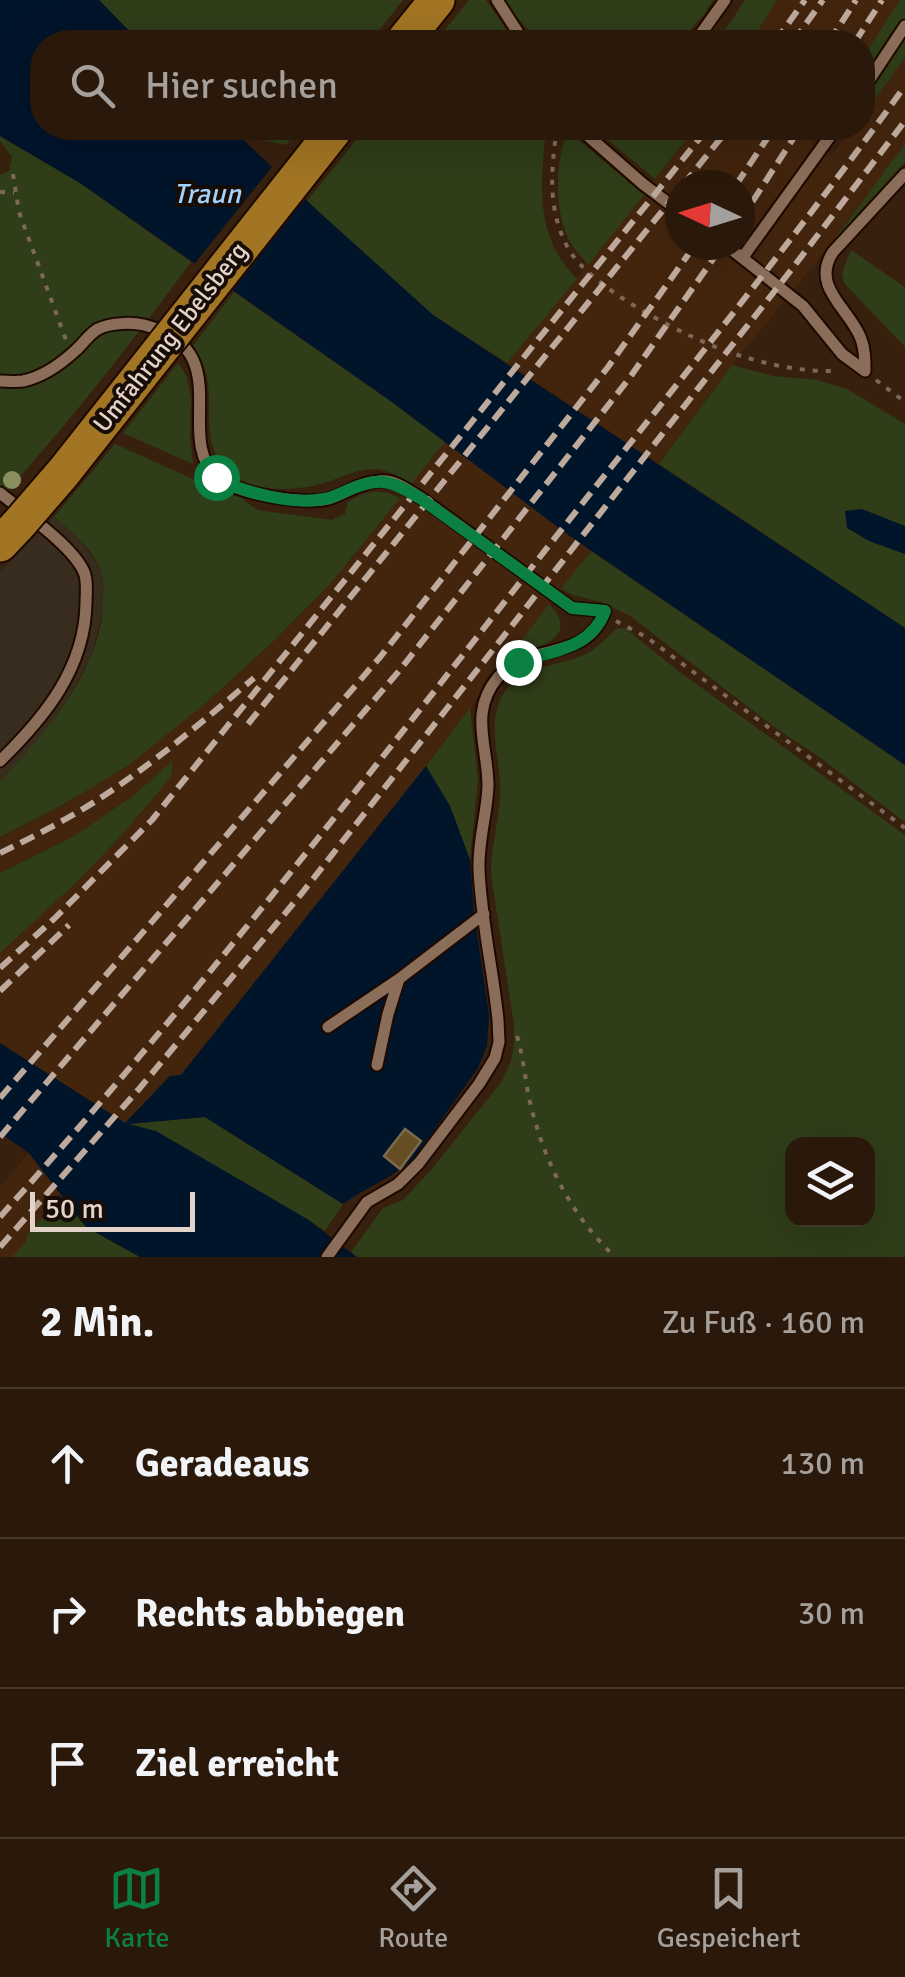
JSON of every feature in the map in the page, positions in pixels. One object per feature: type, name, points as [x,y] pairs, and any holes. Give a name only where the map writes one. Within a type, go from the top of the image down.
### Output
[{"type":"main road","points":[[413,30],[437,0]]},
{"type":"main road","name":"Umfahrung Ebelsberg","points":[[9,534],[63,473],[327,140]]},
{"type":"lane","points":[[497,0],[516,30]]},
{"type":"lane","points":[[704,30],[725,0]]},
{"type":"lane","points":[[875,71],[905,26]]},
{"type":"lane","points":[[594,140],[665,200]]},
{"type":"lane","points":[[755,240],[827,140]]},
{"type":"lane","points":[[747,260],[803,306],[842,354],[860,368],[864,349],[861,337],[827,285],[826,265],[833,252],[905,174]]},
{"type":"lane","points":[[0,381],[22,381],[43,373],[71,355],[98,330],[120,324],[142,325],[184,347],[194,364],[200,381],[200,442],[205,461],[216,477],[234,488],[256,494],[309,501],[381,480],[395,483],[572,608],[605,611],[590,635],[572,646],[511,665],[486,696],[481,726],[488,783],[479,850],[498,1020],[496,1058],[408,1176],[366,1202],[327,1257]]},
{"type":"lane","points":[[0,493],[50,533],[86,574],[86,622],[79,652],[57,697],[0,761]]},
{"type":"lane","points":[[328,1027],[399,980],[484,914]]},
{"type":"lane","points":[[377,1065],[399,980]]},
{"type":"path","points":[[556,140],[551,182],[556,219],[567,246],[593,278],[664,322],[731,353],[828,371],[860,368],[905,402]]},
{"type":"path","points":[[13,174],[19,212],[71,355]]},
{"type":"path","points":[[0,192],[14,193]]},
{"type":"path","points":[[605,611],[905,828]]},
{"type":"path","points":[[498,1020],[516,1032],[539,1135],[555,1177],[614,1257]]},
{"type":"shaded area","points":[[777,0],[900,0],[875,39],[875,30],[758,30]]},
{"type":"shaded area","points":[[905,58],[905,144],[659,464],[507,363],[686,140],[810,140],[832,155],[844,140],[875,140],[875,99]]},
{"type":"shaded area","points":[[445,442],[591,551],[181,1075],[170,1076],[125,1124],[0,1043],[0,953],[123,834],[171,777],[172,761],[133,796],[74,836],[0,873],[0,837],[68,803],[207,702],[331,583]]},
{"type":"shaded area","points":[[54,517],[78,538],[102,570],[103,609],[91,657],[65,703],[37,742],[0,782],[0,571]]},
{"type":"shaded area","points":[[29,1153],[62,1196],[12,1257],[0,1257],[0,1187]]},
{"type":"green space","points":[[99,0],[403,0],[379,30],[128,30]]},
{"type":"green space","points":[[469,0],[486,0],[507,30],[445,30]]},
{"type":"green space","points":[[503,0],[713,0],[690,30],[529,30]]},
{"type":"green space","points":[[745,0],[777,0],[758,30],[725,30]]},
{"type":"green space","points":[[900,0],[905,0],[905,58],[875,99],[875,39]]},
{"type":"green space","points":[[0,136],[80,183],[191,262],[98,383],[0,499],[0,175],[9,171],[12,157]]},
{"type":"green space","points":[[262,140],[290,140],[286,145]]},
{"type":"green space","points":[[356,140],[545,140],[542,189],[547,227],[553,245],[577,279],[507,363],[433,315],[307,201]]},
{"type":"green space","points":[[564,140],[579,140],[644,195],[588,265],[571,243],[560,213],[560,157]]},
{"type":"green space","points":[[608,140],[686,140],[655,179]]},
{"type":"green space","points":[[905,144],[905,162],[833,241]]},
{"type":"green space","points":[[851,250],[905,287],[905,347],[844,283],[842,272]]},
{"type":"green space","points":[[234,292],[445,442],[412,483],[385,471],[368,469],[316,485],[275,489],[248,483],[226,469],[213,448],[207,378],[192,347]]},
{"type":"green space","points":[[178,363],[187,377],[191,398],[193,464],[123,433]]},
{"type":"green space","points":[[732,365],[847,389],[905,424],[905,628],[659,464]]},
{"type":"green space","points":[[115,444],[241,498],[257,510],[332,520],[345,514],[348,502],[367,493],[400,498],[331,583],[207,702],[129,765],[0,837],[0,782],[69,698],[94,649],[101,624],[100,568],[86,546],[54,517]]},
{"type":"green space","points":[[591,551],[905,765],[905,822],[630,616],[561,589]]},
{"type":"green space","points":[[549,604],[558,616],[558,634],[542,646],[509,657]]},
{"type":"green space","points":[[618,628],[626,629],[905,835],[905,1257],[357,1257],[351,1252],[383,1208],[403,1200],[431,1170],[502,1081],[511,1061],[514,1025],[491,875],[500,798],[495,720],[505,692],[516,680],[596,647]]},
{"type":"green space","points":[[470,708],[478,779],[470,860],[450,806],[426,766]]},
{"type":"green space","points":[[173,760],[171,777],[123,834],[0,953],[0,873],[74,836],[133,796]]},
{"type":"green space","points":[[205,1117],[343,1204],[325,1231],[125,1124]]},
{"type":"green space","points":[[62,1196],[86,1227],[140,1257],[12,1257]]},
{"type":"water","name":"Traun","points":[[0,0],[99,0],[128,30],[30,30],[30,140],[244,140],[433,315],[905,628],[905,765],[567,534],[392,402],[80,183],[0,136]]},
{"type":"water","points":[[862,509],[905,526],[905,554],[847,528],[845,511]]},
{"type":"water","points":[[426,766],[450,806],[470,860],[489,1015],[487,1046],[478,1068],[415,1157],[343,1204],[205,1117],[129,1124],[156,1131],[307,1219],[357,1257],[140,1257],[86,1227],[29,1153],[0,1133],[0,1043],[125,1123],[170,1076],[181,1075]]},
{"type":"pier","points":[[275,163],[308,195],[229,295],[191,268]]},
{"type":"building","points":[[405,1129],[421,1141],[400,1169],[384,1156]]},
{"type":"railway","points":[[784,30],[805,0]]},
{"type":"railway","points":[[802,30],[823,0]]},
{"type":"railway","points":[[837,30],[856,0]]},
{"type":"railway","points":[[863,30],[882,0]]},
{"type":"railway","points":[[875,127],[905,86]]},
{"type":"railway","points":[[0,1247],[139,1089],[302,893],[905,121]]},
{"type":"railway","points":[[0,968],[152,820],[698,140]]},
{"type":"railway","points":[[695,170],[719,140]]},
{"type":"railway","points":[[746,170],[766,140]]},
{"type":"railway","points":[[755,198],[792,140]]},
{"type":"railway","points":[[0,1217],[135,1062],[330,823],[866,140]]},
{"type":"railway","points":[[248,724],[665,208]]},
{"type":"railway","points":[[0,1098],[381,656],[608,367],[684,260]]},
{"type":"railway","points":[[0,1137],[399,671],[628,380],[712,260]]},
{"type":"railway","points":[[0,853],[108,793],[165,752],[254,678]]},
{"type":"railway","points":[[0,991],[69,925]]},
{"type":"route","points":[[216,477],[234,488],[256,494],[309,501],[381,480],[395,483],[572,608],[605,611],[597,628],[582,641],[518,662]]}]
